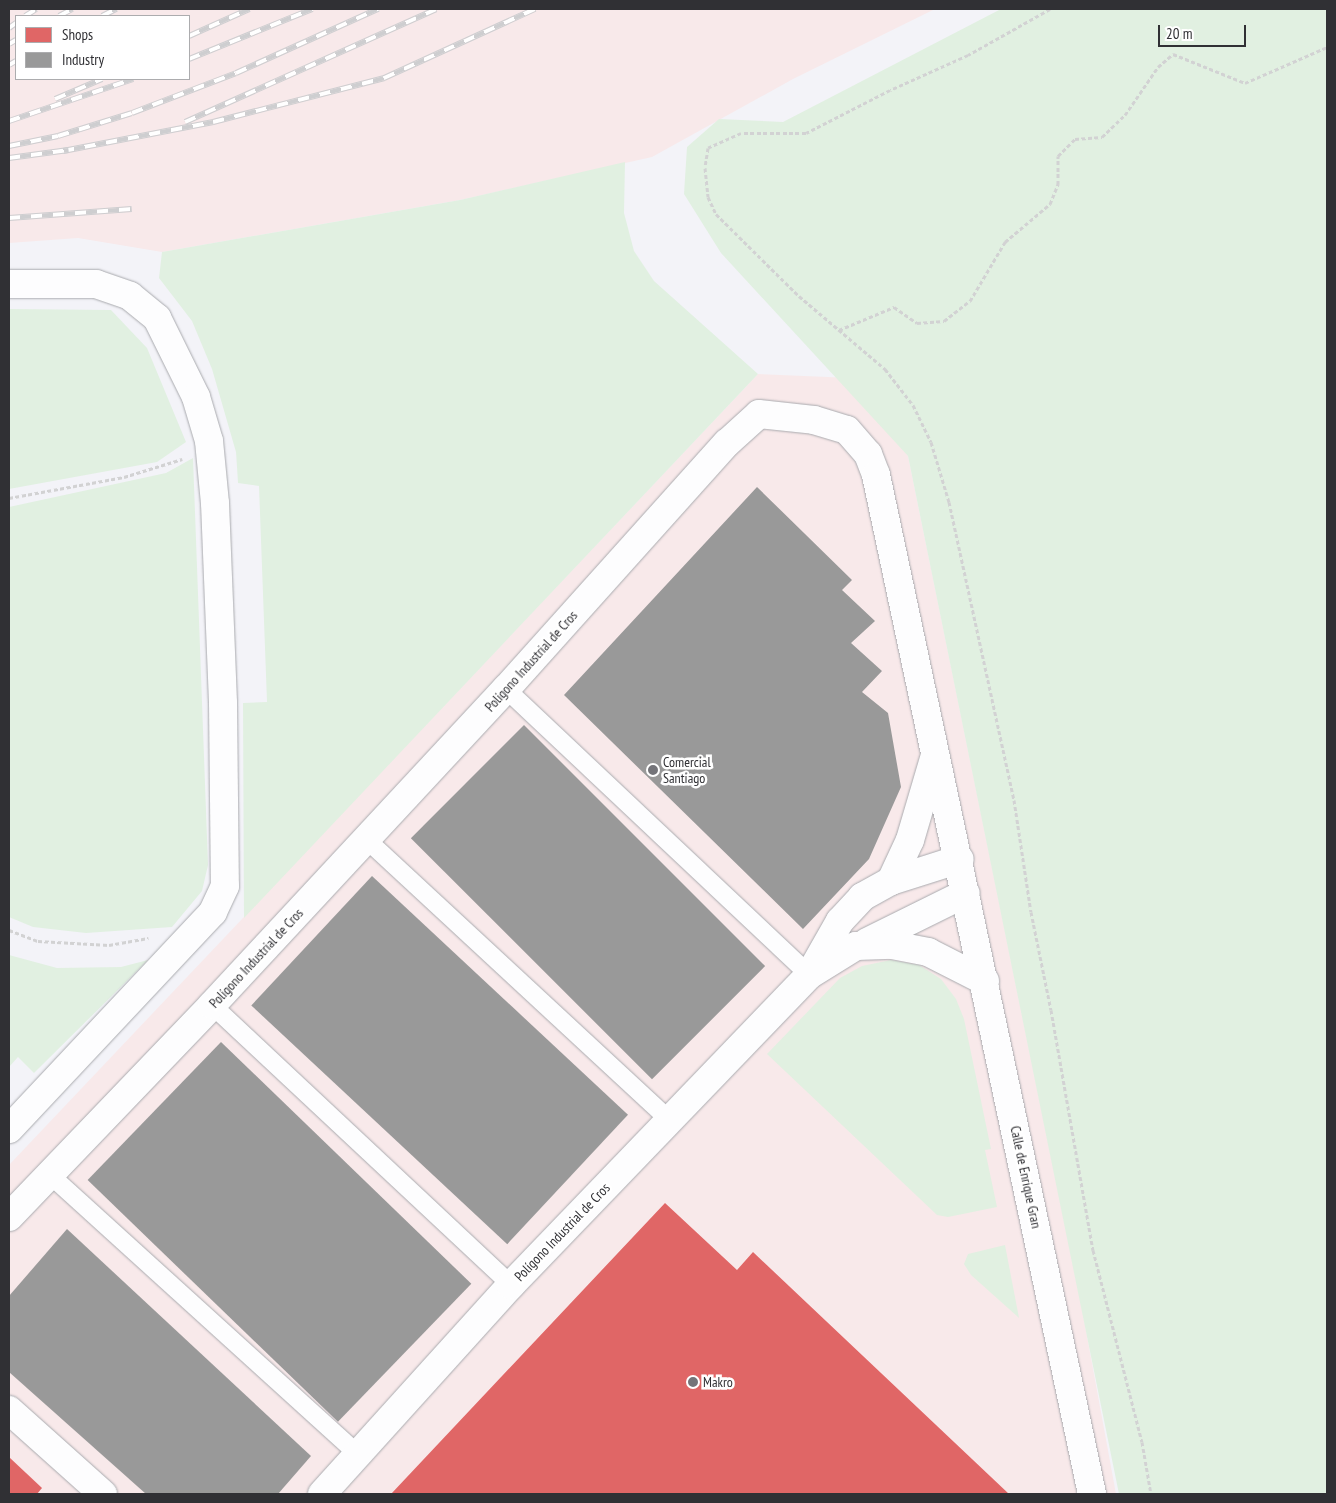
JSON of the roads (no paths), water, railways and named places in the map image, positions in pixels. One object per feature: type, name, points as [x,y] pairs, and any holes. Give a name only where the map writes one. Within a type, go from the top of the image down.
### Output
[{"type":"street","points":[[9,284],[96,284],[130,296],[157,318],[196,398],[209,441],[215,503],[223,703],[225,886],[213,912],[9,1129]]},
{"type":"street","name":"Polígono Industrial de Cros","points":[[9,1217],[48,1174],[212,1005],[506,689],[740,429],[759,414],[797,417],[847,430],[868,454],[876,475],[960,859],[891,880],[862,897],[840,921],[809,975],[511,1285],[322,1494]]},
{"type":"street","name":"Polígono Industrial de Cros","points":[[891,880],[910,840],[936,751]]},
{"type":"street","name":"Calle de Enrique Gran","points":[[960,859],[1092,1494]]},
{"type":"street","name":"Polígono Industrial de Cros","points":[[809,975],[858,946],[966,893]]},
{"type":"street","name":"Polígono Industrial de Cros","points":[[858,946],[892,945],[928,952],[985,982]]},
{"type":"street","points":[[9,1410],[103,1494]]},
{"type":"lane","points":[[506,689],[809,975]]},
{"type":"lane","points":[[366,839],[670,1121]]},
{"type":"lane","points":[[212,1005],[511,1285]]},
{"type":"lane","points":[[48,1174],[358,1455]]},
{"type":"railway","points":[[27,15],[36,9]]},
{"type":"railway","points":[[61,15],[72,9]]},
{"type":"railway","points":[[104,15],[116,9]]},
{"type":"railway","points":[[190,36],[249,9]]},
{"type":"railway","points":[[190,59],[312,9]]},
{"type":"railway","points":[[9,146],[58,136],[132,113],[236,73],[378,9]]},
{"type":"railway","points":[[185,122],[436,9]]},
{"type":"railway","points":[[63,151],[213,122],[384,78],[535,9]]},
{"type":"railway","points":[[9,28],[15,24]]},
{"type":"railway","points":[[9,44],[15,41]]},
{"type":"railway","points":[[9,65],[15,62]]},
{"type":"railway","points":[[55,99],[100,80]]},
{"type":"railway","points":[[9,121],[130,80]]},
{"type":"railway","points":[[9,158],[68,150]]},
{"type":"railway","points":[[9,218],[132,209]]},
{"type":"place","name":"Comercial Santiago","points":[[653,770]]},
{"type":"place","name":"Makro","points":[[693,1382]]}]
